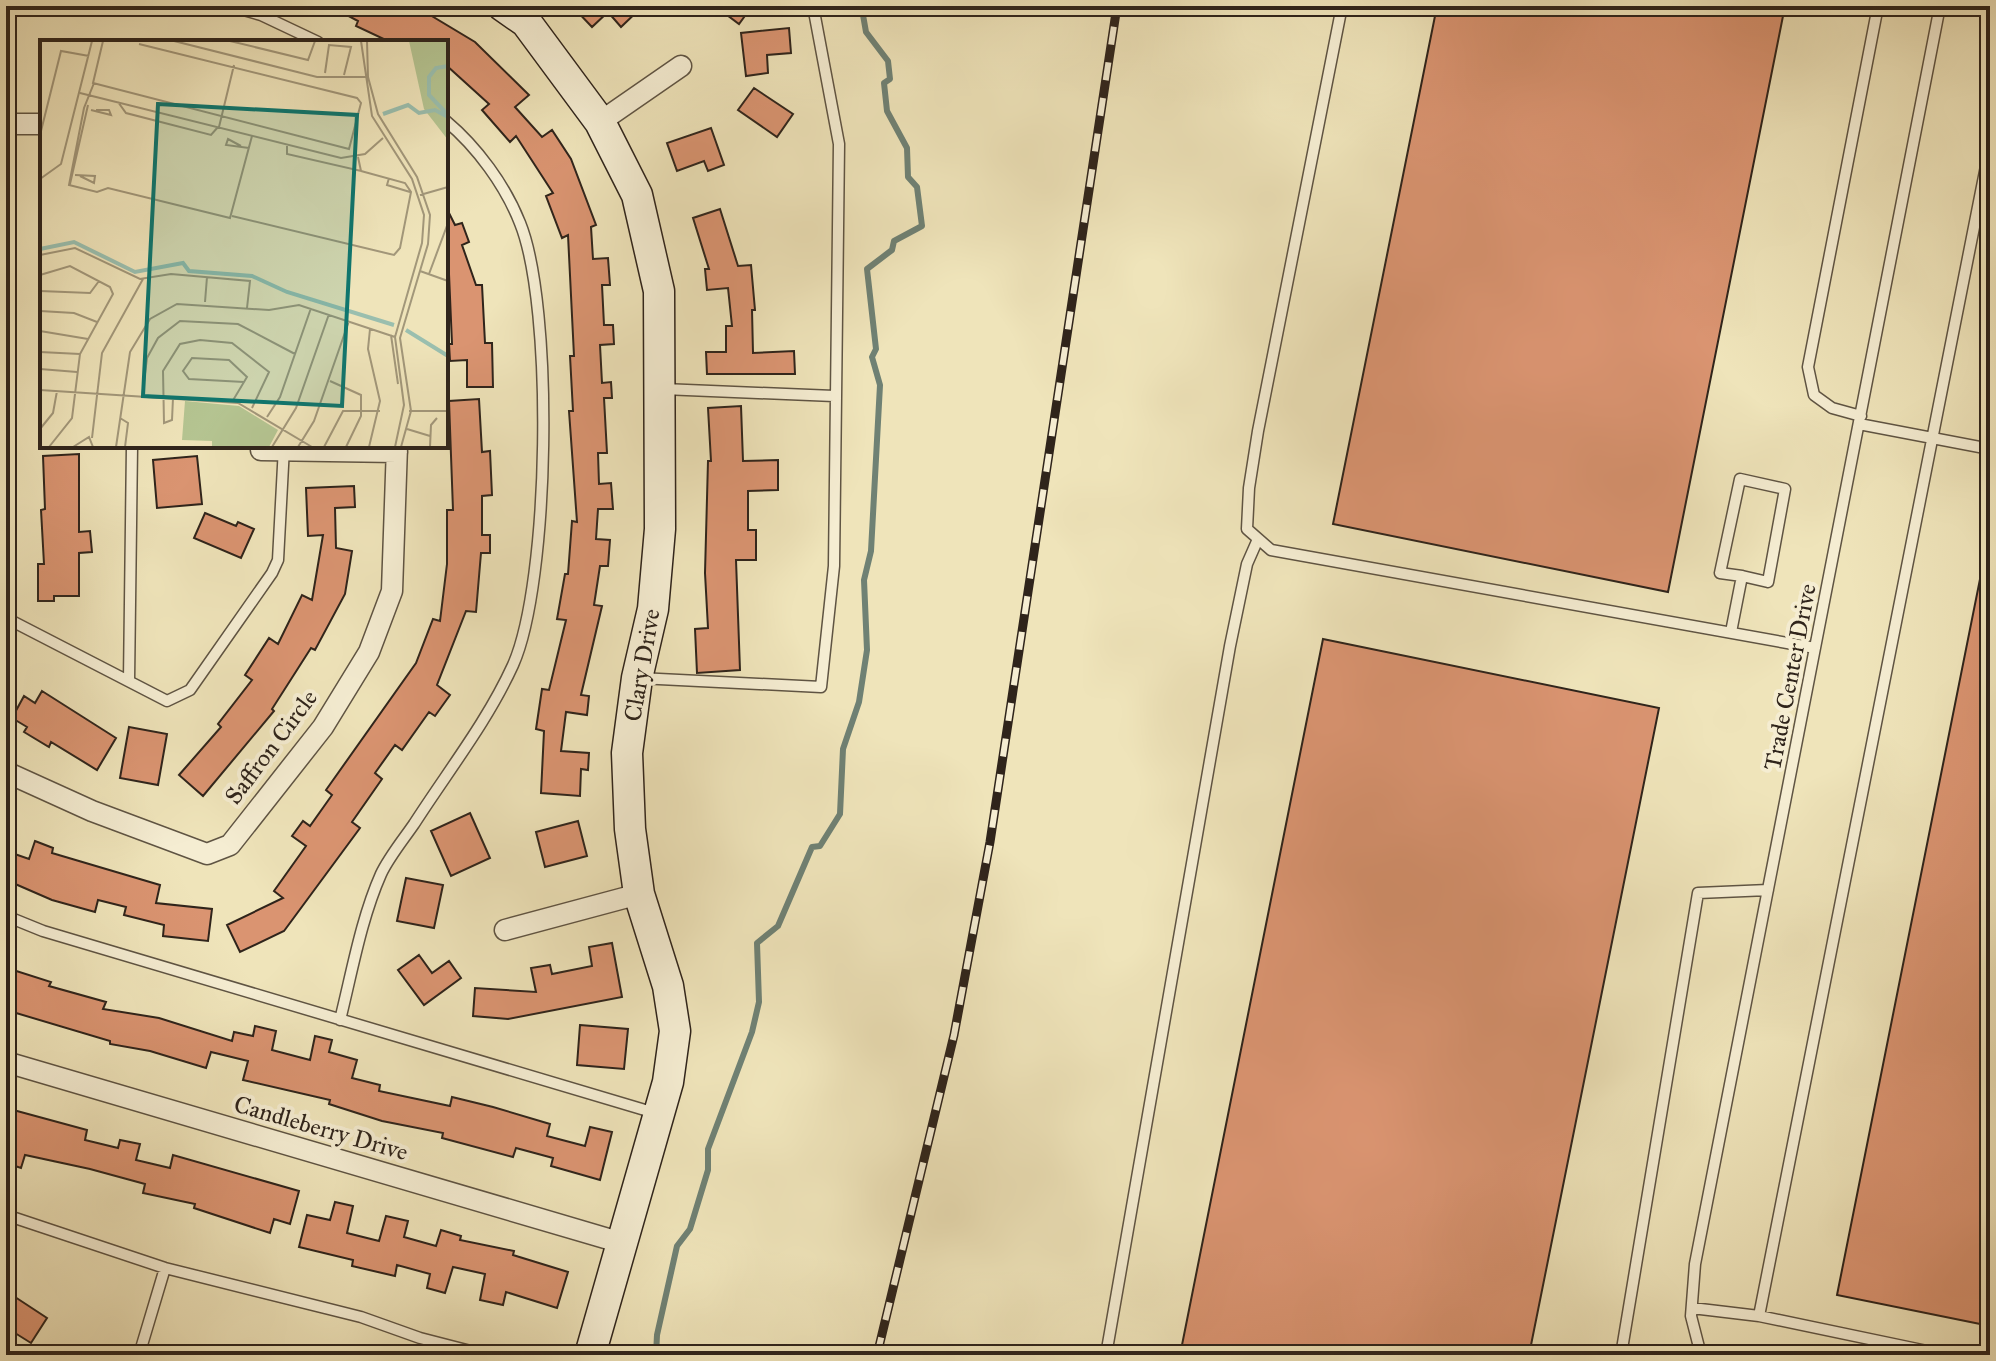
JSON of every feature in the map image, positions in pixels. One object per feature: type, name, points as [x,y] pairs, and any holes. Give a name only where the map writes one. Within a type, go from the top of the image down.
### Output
[{"type":"street","name":"Clary Drive","points":[[503,6],[526,22],[600,122],[637,195],[659,291],[659,542],[653,609],[637,678],[627,753],[630,829],[639,894],[668,986],[675,1031],[668,1082],[590,1355]]},
{"type":"street","points":[[600,122],[681,66]]},
{"type":"street","points":[[6,124],[40,124]]},
{"type":"street","points":[[261,450],[397,449]]},
{"type":"street","name":"Saffron Circle","points":[[6,772],[92,811],[207,854],[230,845],[323,727],[369,652],[392,591],[397,449]]},
{"type":"street","points":[[505,930],[639,894]]},
{"type":"street","name":"Candleberry Drive","points":[[6,1062],[622,1243]]},
{"type":"lane","points":[[230,6],[261,15],[314,40]]},
{"type":"lane","points":[[637,678],[821,687],[834,566],[839,144],[813,6]]},
{"type":"lane","points":[[1342,6],[1249,488],[1247,529],[1271,550],[1815,648]]},
{"type":"lane","points":[[1878,6],[1808,367],[1814,395],[1832,408],[1860,420],[1990,449]]},
{"type":"lane","name":"Trade Center Drive","points":[[1701,1355],[1692,1308],[1695,1264],[1940,6]]},
{"type":"lane","points":[[340,1020],[382,873],[475,736],[513,663],[527,621],[533,583],[540,491],[540,305],[520,222],[483,159],[448,123]]},
{"type":"lane","points":[[1759,1316],[1930,437],[1990,146]]},
{"type":"lane","points":[[661,389],[834,396]]},
{"type":"lane","points":[[129,681],[132,448]]},
{"type":"lane","points":[[6,618],[167,701],[190,690],[278,560],[284,448]]},
{"type":"lane","points":[[1740,479],[1785,489],[1768,582],[1742,576],[1720,573],[1740,479]]},
{"type":"lane","points":[[1106,1355],[1230,646],[1247,564],[1258,539]]},
{"type":"lane","points":[[1731,632],[1742,576]]},
{"type":"lane","points":[[1621,1355],[1698,893],[1768,890]]},
{"type":"lane","points":[[6,916],[43,931],[659,1114]]},
{"type":"lane","points":[[6,1215],[165,1268],[361,1317],[420,1338],[486,1355]]},
{"type":"lane","points":[[139,1355],[165,1268]]},
{"type":"lane","points":[[1692,1308],[1759,1316],[1946,1355]]},
{"type":"building","points":[[330,6],[415,6],[475,42],[529,95],[515,107],[542,137],[552,130],[571,159],[596,225],[591,227],[593,259],[608,258],[610,285],[602,285],[604,325],[613,325],[614,344],[600,345],[602,383],[611,382],[612,398],[604,398],[607,453],[598,453],[599,484],[611,483],[613,509],[598,509],[596,539],[610,540],[608,566],[600,566],[594,605],[602,606],[581,695],[589,696],[587,715],[566,712],[561,751],[589,753],[588,770],[581,769],[580,796],[541,793],[544,731],[536,729],[542,689],[549,690],[566,620],[557,619],[565,574],[568,574],[572,521],[577,522],[569,411],[573,411],[570,356],[574,356],[568,235],[562,238],[546,196],[553,193],[516,136],[510,142],[482,110],[489,104],[448,67],[448,40],[386,40],[356,26],[358,21]]},
{"type":"building","points":[[572,6],[643,6],[621,27],[608,12],[592,27]]},
{"type":"building","points":[[715,6],[752,6],[739,24]]},
{"type":"building","points":[[1437,6],[1785,6],[1668,592],[1333,524]]},
{"type":"building","points":[[789,28],[791,53],[767,55],[768,73],[746,76],[741,33]]},
{"type":"building","points":[[754,88],[793,114],[777,137],[738,110]]},
{"type":"building","points":[[711,128],[724,165],[708,171],[704,161],[677,171],[667,143]]},
{"type":"building","points":[[720,209],[738,266],[751,265],[755,310],[752,310],[753,353],[794,351],[795,374],[707,374],[706,352],[726,352],[726,326],[732,326],[728,288],[707,290],[705,269],[709,269],[693,218]]},
{"type":"building","points":[[448,211],[455,225],[462,223],[469,242],[462,245],[476,285],[482,285],[485,343],[492,343],[493,387],[467,387],[467,360],[450,361]]},
{"type":"building","points":[[479,399],[482,452],[490,451],[492,495],[482,496],[482,535],[490,535],[490,553],[481,553],[476,612],[466,611],[437,685],[450,695],[435,716],[429,712],[402,750],[395,745],[375,773],[382,779],[352,822],[360,828],[284,931],[240,952],[227,925],[283,898],[274,891],[306,846],[292,836],[303,821],[310,826],[332,795],[326,790],[416,663],[433,619],[440,621],[447,564],[447,510],[453,510],[449,401]]},
{"type":"building","points":[[741,406],[743,461],[778,460],[778,490],[748,491],[748,530],[756,530],[756,560],[736,560],[740,670],[697,673],[695,629],[708,628],[705,573],[708,461],[711,461],[708,408]]},
{"type":"building","points":[[79,454],[79,532],[90,531],[92,552],[79,553],[79,596],[54,596],[54,601],[38,601],[38,564],[44,564],[41,510],[45,509],[43,456]]},
{"type":"building","points":[[197,456],[202,504],[157,508],[153,460]]},
{"type":"building","points":[[354,486],[355,507],[335,508],[336,548],[352,551],[345,594],[315,650],[311,648],[272,709],[274,711],[203,796],[179,775],[221,727],[218,724],[252,680],[245,675],[269,638],[278,644],[302,595],[312,600],[323,535],[308,536],[306,488]]},
{"type":"building","points":[[205,513],[236,526],[238,522],[254,529],[241,558],[194,538]]},
{"type":"building","points":[[1983,564],[1990,565],[1990,1326],[1837,1295]]},
{"type":"building","points":[[1323,639],[1659,708],[1529,1355],[1180,1355]]},
{"type":"building","points":[[42,691],[116,738],[97,770],[51,742],[49,747],[24,732],[27,727],[12,718],[24,696],[35,703]]},
{"type":"building","points":[[129,727],[167,734],[158,785],[120,778]]},
{"type":"building","points":[[470,813],[490,858],[451,876],[431,831]]},
{"type":"building","points":[[578,821],[587,856],[545,867],[536,832]]},
{"type":"building","points":[[35,841],[53,848],[52,853],[160,885],[156,903],[212,909],[208,941],[163,936],[164,925],[124,915],[126,907],[98,900],[95,912],[52,900],[6,880],[6,851],[29,859]]},
{"type":"building","points":[[406,878],[443,885],[434,928],[397,921]]},
{"type":"building","points":[[612,943],[622,997],[508,1019],[473,1016],[475,988],[536,992],[531,968],[550,965],[552,974],[592,966],[589,947]]},
{"type":"building","points":[[419,955],[432,973],[449,961],[461,978],[424,1005],[398,970]]},
{"type":"building","points":[[10,969],[51,982],[49,986],[106,1002],[103,1009],[159,1018],[232,1041],[234,1032],[253,1036],[255,1026],[276,1031],[272,1050],[310,1060],[315,1036],[332,1040],[329,1052],[357,1060],[352,1078],[380,1085],[379,1091],[450,1106],[452,1097],[493,1107],[550,1124],[547,1136],[585,1146],[590,1127],[612,1132],[600,1180],[551,1166],[553,1158],[516,1148],[513,1157],[442,1138],[443,1133],[382,1121],[329,1104],[330,1100],[243,1080],[248,1061],[211,1052],[206,1068],[150,1051],[110,1044],[110,1041],[6,1010]]},
{"type":"building","points":[[580,1025],[628,1029],[624,1069],[577,1065]]},
{"type":"building","points":[[6,1108],[87,1130],[85,1140],[118,1148],[120,1140],[140,1144],[136,1160],[170,1168],[173,1155],[299,1191],[290,1224],[274,1219],[270,1233],[194,1208],[195,1204],[143,1193],[145,1184],[90,1169],[25,1155],[21,1168],[6,1163]]},
{"type":"building","points":[[335,1202],[353,1206],[347,1233],[379,1241],[386,1216],[408,1221],[404,1237],[436,1246],[441,1230],[461,1236],[460,1240],[514,1251],[513,1255],[568,1272],[557,1308],[506,1292],[503,1305],[480,1300],[485,1274],[453,1267],[445,1293],[427,1288],[430,1274],[397,1265],[395,1276],[352,1266],[353,1260],[299,1247],[307,1215],[330,1220]]},
{"type":"building","points":[[12,1295],[47,1318],[31,1343],[15,1333],[6,1347],[6,1304]]},
{"type":"waterway","points":[[656,1355],[657,1335],[677,1246],[690,1229],[708,1170],[708,1149],[752,1032],[759,1002],[757,943],[778,926],[812,847],[820,846],[840,814],[843,749],[859,702],[867,650],[864,580],[871,551],[880,385],[872,357],[876,349],[867,269],[892,250],[894,241],[922,226],[917,187],[908,177],[907,148],[887,111],[884,83],[890,79],[888,61],[866,32],[863,15],[866,14],[854,6]]},
{"type":"railway","points":[[877,1355],[954,1035],[990,842],[1117,6]]}]
